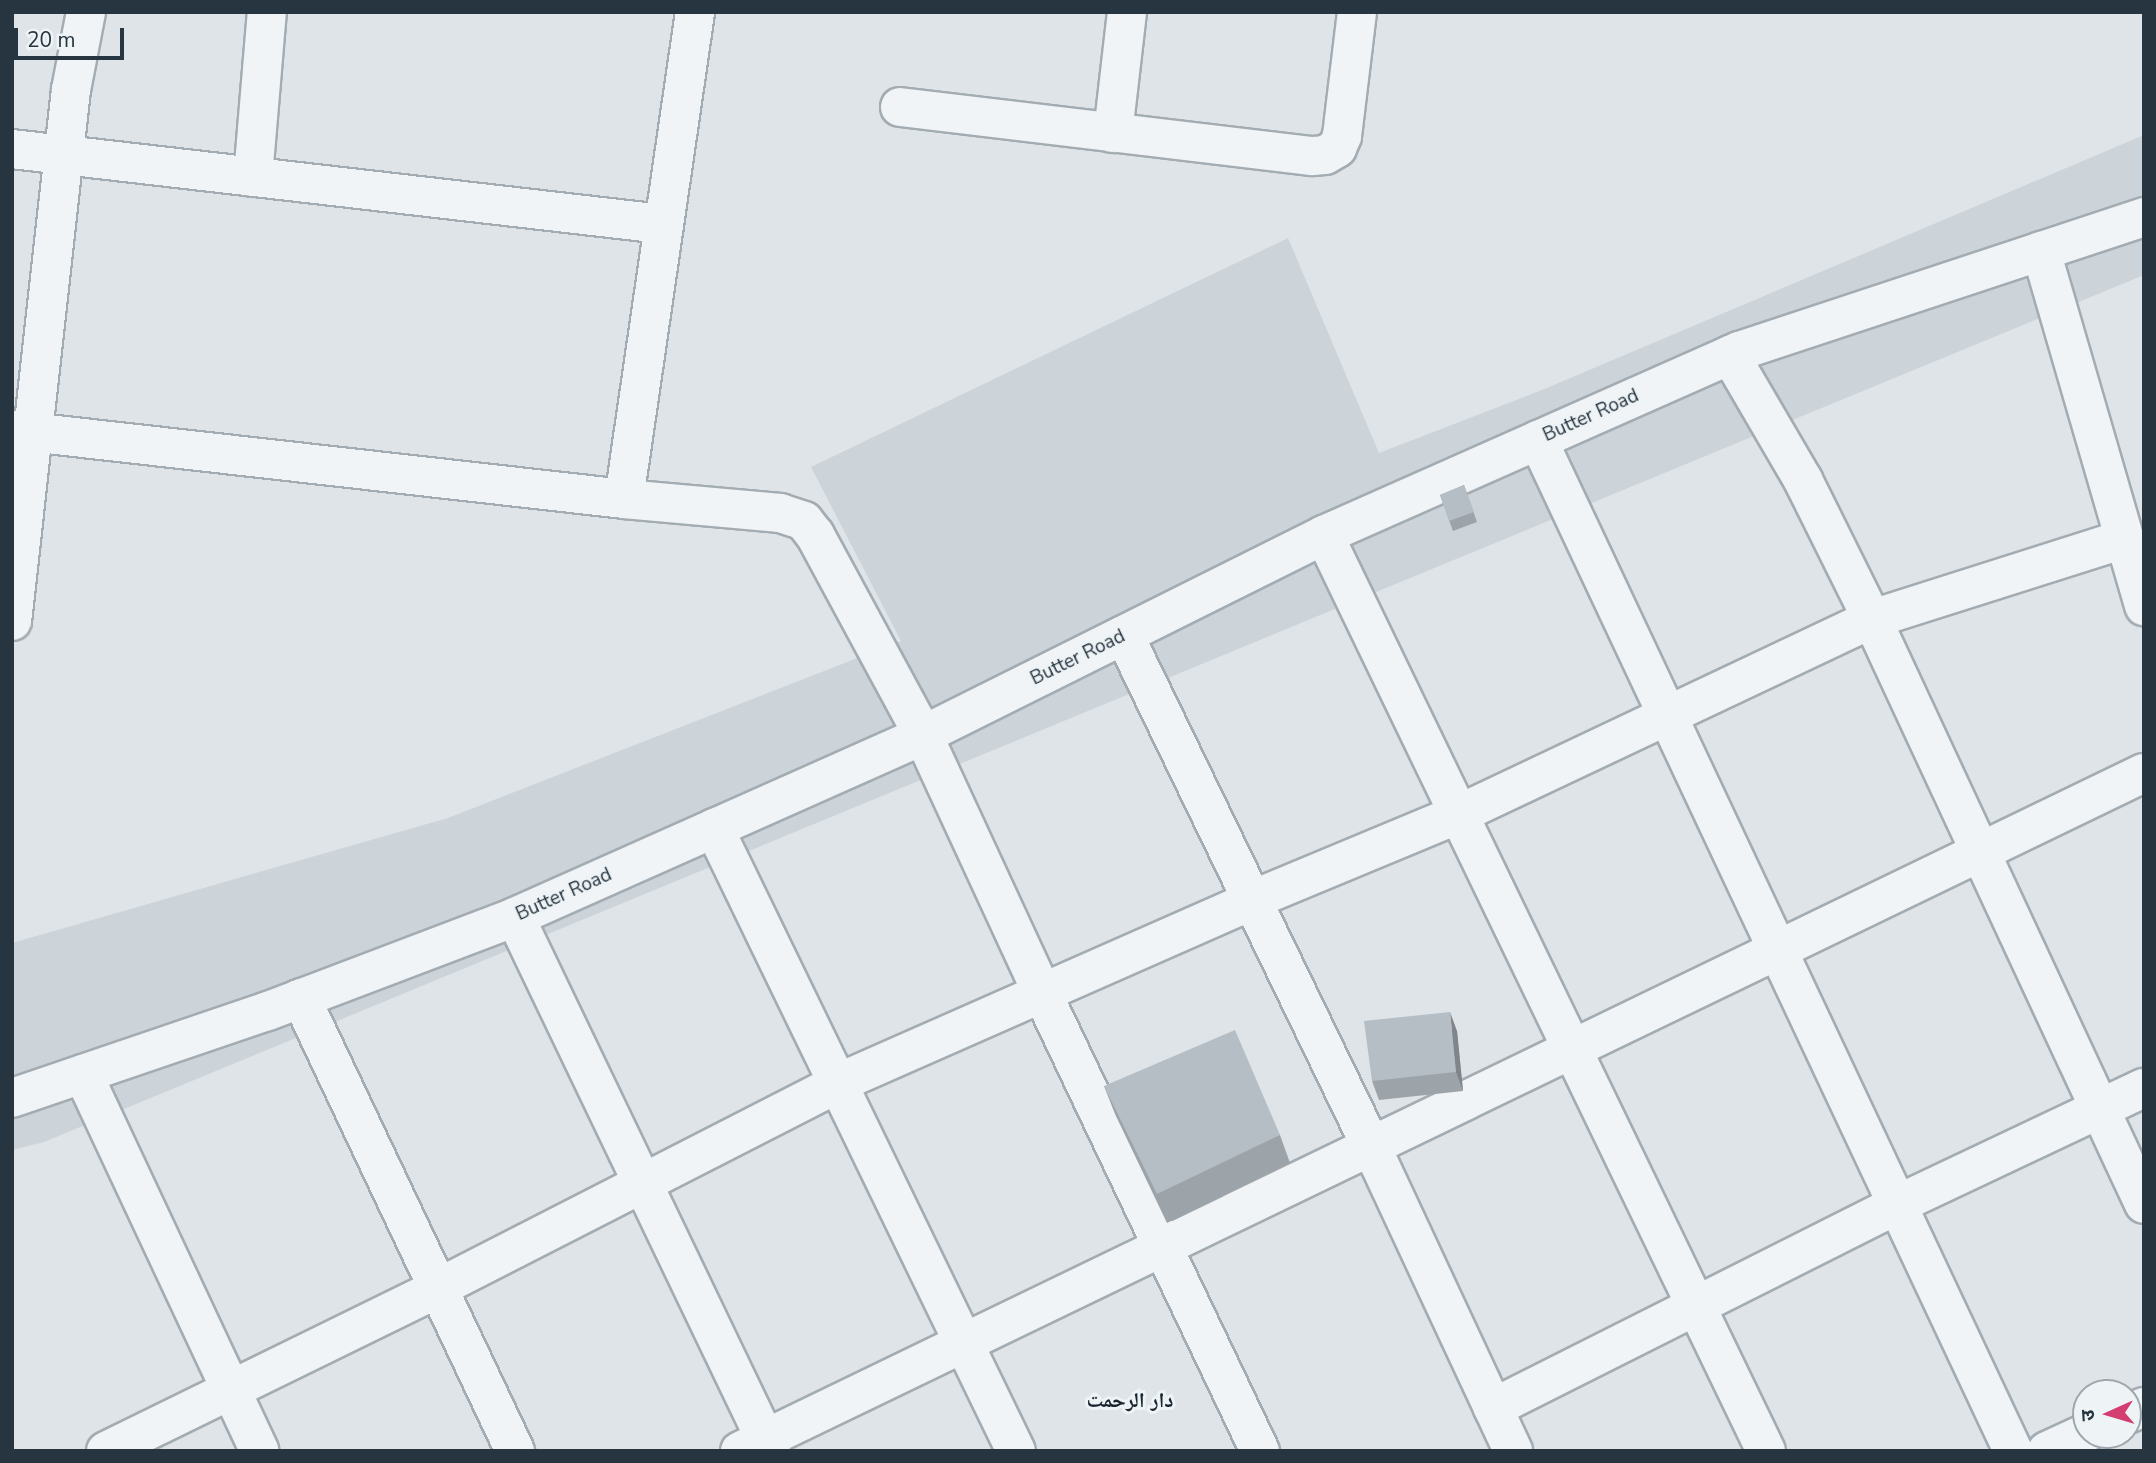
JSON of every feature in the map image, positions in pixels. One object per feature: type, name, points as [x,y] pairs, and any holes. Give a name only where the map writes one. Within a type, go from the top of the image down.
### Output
[{"type":"street","points":[[12,621],[22,431],[64,155],[71,90],[86,12]]},
{"type":"street","points":[[253,177],[267,12]]},
{"type":"street","points":[[624,499],[695,12]]},
{"type":"street","points":[[1113,133],[1127,12]]},
{"type":"street","points":[[900,107],[1312,156],[1325,155],[1337,148],[1342,136],[1357,12]]},
{"type":"street","points":[[12,149],[662,224]]},
{"type":"street","name":"Butter Road","points":[[12,1098],[301,998],[515,917],[923,735],[1324,535],[1730,355],[2144,217]]},
{"type":"street","points":[[2041,251],[2144,606]]},
{"type":"street","points":[[1730,355],[1803,480],[1872,619],[2144,1204]]},
{"type":"street","points":[[22,431],[624,499],[780,513],[804,522],[815,535],[923,735],[1042,993],[1260,1451]]},
{"type":"street","points":[[1538,440],[2012,1451]]},
{"type":"street","points":[[1324,535],[1766,1451]]},
{"type":"street","points":[[106,1451],[643,1185],[838,1083],[1252,900],[1459,814],[1872,619],[2124,539]]},
{"type":"street","points":[[1124,635],[1371,1146],[1513,1451]]},
{"type":"street","points":[[515,917],[643,1185],[759,1447],[964,1342],[2144,773]]},
{"type":"street","points":[[714,828],[1016,1451]]},
{"type":"street","points":[[301,998],[515,1451]]},
{"type":"street","points":[[83,1074],[260,1451]]},
{"type":"street","points":[[1493,1408],[1896,1205],[2144,1088]]},
{"type":"street","points":[[2047,1451],[2072,1439]]},
{"type":"shaded area","points":[[2144,135],[2144,275],[44,1142],[12,1150],[12,943],[448,818],[901,641],[811,467],[1288,238],[1379,453],[1542,390]]},
{"type":"building","points":[[1464,485],[1474,512],[1449,521],[1440,495]]},
{"type":"building","points":[[1450,1012],[1456,1072],[1372,1081],[1364,1021]]},
{"type":"building","points":[[1235,1030],[1280,1135],[1157,1194],[1104,1086]]},
{"type":"district","name":"دار الرحمت","points":[[1130,1400]]}]
